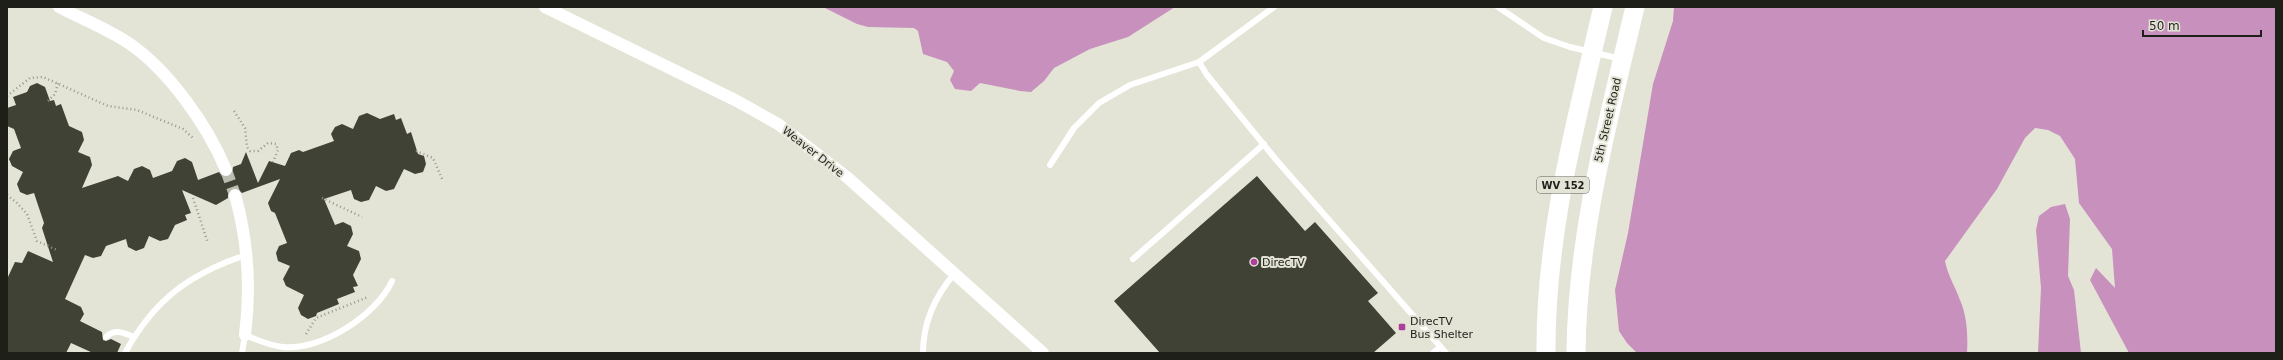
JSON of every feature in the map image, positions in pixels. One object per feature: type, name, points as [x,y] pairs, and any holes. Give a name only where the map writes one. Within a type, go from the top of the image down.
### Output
[{"type":"main road","name":"WV 152","points":[[1546,353],[1549,281],[1556,224],[1577,115],[1604,7]]},
{"type":"main road","name":"5th Street Road","points":[[1576,353],[1584,239],[1598,163],[1635,7]]},
{"type":"street","points":[[59,7],[118,37],[147,58],[168,80],[197,117],[215,146],[226,170]]},
{"type":"street","name":"Weaver Drive","points":[[545,7],[737,100],[778,124],[848,178],[1043,353]]},
{"type":"street","points":[[235,196],[244,232],[246,255],[248,311],[245,335]]},
{"type":"lane","points":[[1050,165],[1074,128],[1099,103],[1130,86],[1199,62],[1274,7]]},
{"type":"lane","points":[[1498,7],[1544,38],[1622,59]]},
{"type":"lane","points":[[1199,62],[1207,75],[1264,144],[1446,353]]},
{"type":"lane","points":[[1132,259],[1264,144]]},
{"type":"lane","points":[[125,353],[150,314],[180,287],[212,268],[246,255]]},
{"type":"lane","points":[[924,353],[927,323],[932,306],[938,294],[955,273]]},
{"type":"lane","points":[[242,353],[245,335],[270,345],[285,348],[318,341],[336,334],[366,316],[377,305],[392,281]]},
{"type":"lane","points":[[106,337],[110,333],[118,332],[134,338]]},
{"type":"lane","points":[[1433,353],[1440,347]]},
{"type":"path","points":[[7,96],[26,80],[34,77],[43,77],[108,106],[137,110],[183,129],[195,140]]},
{"type":"path","points":[[48,101],[55,94],[58,83]]},
{"type":"path","points":[[234,111],[245,128],[247,146],[250,151],[258,151],[268,143],[276,144],[278,150],[273,162]]},
{"type":"path","points":[[416,150],[433,158],[443,181]]},
{"type":"path","points":[[7,195],[27,214],[37,241],[57,250]]},
{"type":"path","points":[[193,198],[208,243]]},
{"type":"path","points":[[322,198],[362,218]]},
{"type":"path","points":[[306,334],[313,320],[335,307],[374,295]]},
{"type":"shaded area","points":[[823,7],[1175,7],[1128,37],[1090,49],[1054,68],[1044,81],[1031,92],[980,83],[971,91],[955,89],[950,80],[954,71],[947,62],[923,54],[918,31],[914,28],[868,27],[857,24]]},
{"type":"shaded area","points":[[1674,7],[2276,7],[2276,353],[2129,353],[2090,280],[2096,268],[2115,288],[2112,249],[2079,203],[2075,159],[2060,136],[2048,130],[2035,128],[2025,138],[1997,189],[1945,261],[1966,319],[1967,353],[1637,353],[1627,343],[1619,331],[1615,290],[1628,233],[1653,84],[1673,21]]},
{"type":"shaded area","points":[[2065,204],[2070,219],[2068,276],[2074,290],[2081,353],[2038,353],[2041,288],[2036,230],[2039,216],[2051,207]]},
{"type":"building","points":[[37,83],[45,87],[50,101],[54,100],[56,106],[61,104],[69,126],[82,132],[84,140],[78,152],[90,157],[92,165],[82,188],[118,176],[128,181],[134,169],[142,166],[150,170],[153,178],[172,171],[177,161],[185,158],[192,162],[198,180],[219,172],[222,176],[229,177],[232,174],[233,167],[241,164],[246,152],[258,183],[269,161],[285,166],[291,153],[299,150],[303,152],[334,141],[331,134],[335,127],[342,124],[353,129],[359,116],[367,113],[380,119],[394,114],[396,120],[401,118],[407,134],[411,132],[418,154],[424,156],[426,164],[423,172],[415,174],[404,169],[394,189],[386,191],[376,186],[369,200],[361,202],[354,199],[351,190],[324,199],[335,225],[343,222],[351,226],[353,234],[347,246],[359,251],[361,259],[353,275],[358,286],[353,287],[355,292],[337,299],[339,304],[317,313],[316,316],[308,319],[301,315],[298,308],[304,295],[286,286],[283,279],[290,266],[278,261],[276,253],[279,246],[287,243],[275,213],[271,211],[268,203],[280,179],[242,193],[237,188],[233,188],[228,193],[228,198],[216,205],[182,190],[191,213],[185,215],[187,220],[175,225],[168,239],[160,241],[149,236],[144,248],[136,251],[128,247],[126,239],[106,246],[101,256],[93,258],[85,255],[65,299],[81,307],[84,314],[80,321],[102,332],[103,340],[106,341],[111,339],[121,344],[117,353],[93,353],[71,343],[66,353],[7,353],[7,279],[15,262],[22,263],[28,251],[53,262],[42,228],[44,223],[34,193],[27,195],[20,192],[17,184],[23,172],[12,166],[9,159],[13,151],[21,148],[14,129],[7,126],[7,108],[16,105],[13,97],[27,92],[30,86]]},
{"type":"building","name":"DirecTV","points":[[1257,176],[1305,231],[1315,222],[1378,293],[1368,301],[1396,333],[1373,353],[1160,353],[1114,301]]},
{"type":"tunnel","points":[[226,170],[235,195]]},
{"type":"place","name":"DirecTV","points":[[1254,262]]},
{"type":"place","name":"DirecTV Bus Shelter","points":[[1402,327]]}]
